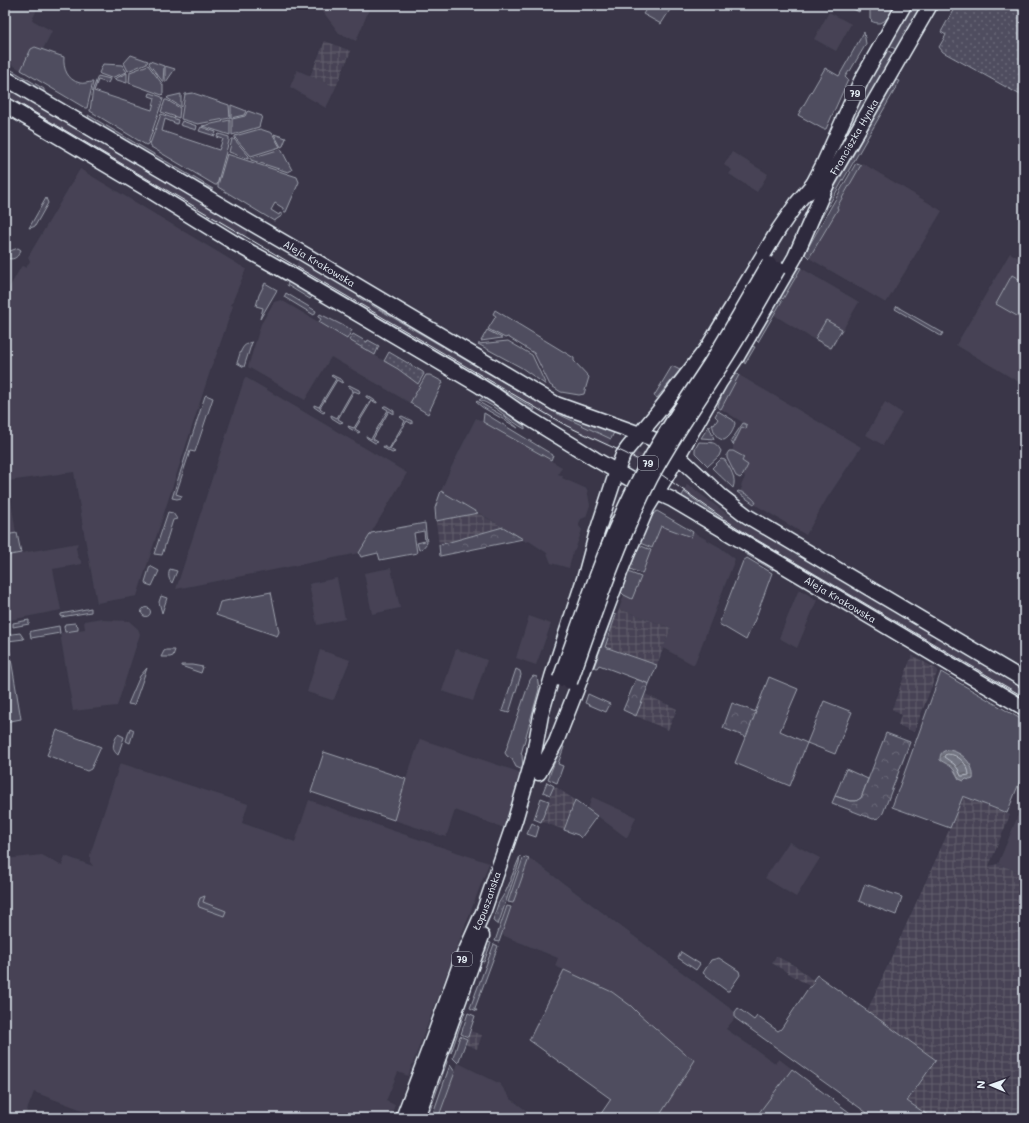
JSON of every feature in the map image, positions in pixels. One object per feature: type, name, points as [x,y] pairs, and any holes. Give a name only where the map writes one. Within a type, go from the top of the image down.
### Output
[{"type":"main road","name":"Franciszka Hynka","points":[[773,266],[813,184],[860,81],[904,5]]},
{"type":"main road","name":"Franciszka Hynka","points":[[773,266],[829,180],[930,5]]},
{"type":"main road","name":"Aleja Krakowska","points":[[5,78],[556,404],[663,443],[678,456]]},
{"type":"main road","points":[[5,106],[147,189],[243,248],[295,276],[460,374],[528,418],[617,471]]},
{"type":"main road","points":[[539,773],[556,742],[624,562],[647,508],[795,257],[829,180]]},
{"type":"main road","points":[[533,759],[541,715],[552,676],[585,576],[591,551],[624,454],[708,347],[779,229],[797,203],[813,184]]},
{"type":"main road","name":"79","points":[[565,681],[600,566],[638,481],[671,422],[773,266]]},
{"type":"main road","points":[[678,456],[735,508],[753,520],[1024,680]]},
{"type":"main road","name":"Aleja Krakowska","points":[[617,471],[671,500],[1024,708]]},
{"type":"main road","name":"Łopuszańska","points":[[403,1118],[460,964],[484,910],[515,820],[533,759],[565,681]]},
{"type":"main road","name":"Łopuszańska","points":[[417,1118],[539,773],[565,681]]},
{"type":"shaded area","points":[[5,5],[39,5],[32,20],[52,31],[43,49],[35,47],[31,49],[21,70],[5,61]]},
{"type":"shaded area","points":[[318,5],[371,5],[356,41],[339,33]]},
{"type":"shaded area","points":[[829,12],[851,24],[836,51],[814,39]]},
{"type":"shaded area","points":[[325,41],[351,51],[336,87],[310,76]]},
{"type":"shaded area","points":[[297,70],[336,87],[326,108],[290,87]]},
{"type":"shaded area","points":[[5,87],[248,231],[244,238],[5,97]]},
{"type":"shaded area","points":[[732,152],[768,174],[757,192],[729,174],[732,170],[724,165]]},
{"type":"shaded area","points":[[862,163],[942,211],[886,303],[809,258]]},
{"type":"shaded area","points":[[80,169],[246,269],[231,305],[233,306],[214,359],[137,596],[97,603],[74,472],[8,481],[16,533],[5,535],[5,295],[21,267],[26,268],[30,261],[28,257]]},
{"type":"shaded area","points":[[1010,253],[1024,261],[1024,385],[956,345]]},
{"type":"shaded area","points":[[298,261],[556,413],[611,439],[607,446],[551,419],[295,267]]},
{"type":"shaded area","points":[[801,268],[859,302],[831,350],[774,315]]},
{"type":"shaded area","points":[[281,300],[398,369],[420,385],[410,403],[331,357],[305,400],[248,367],[261,324],[274,302]]},
{"type":"shaded area","points":[[739,375],[861,447],[827,498],[806,535],[754,504],[755,503],[740,492],[745,477],[743,475],[748,466],[742,461],[744,457],[733,451],[733,445],[742,427],[747,425],[721,409]]},
{"type":"shaded area","points":[[245,377],[407,473],[359,553],[176,589]]},
{"type":"shaded area","points":[[885,402],[902,413],[883,445],[866,435]]},
{"type":"shaded area","points":[[476,418],[562,467],[558,474],[563,476],[562,478],[587,489],[590,505],[586,517],[581,519],[579,523],[582,530],[573,552],[569,568],[551,563],[547,553],[529,541],[526,542],[441,491]]},
{"type":"shaded area","points":[[634,451],[651,460],[647,467],[630,458]]},
{"type":"shaded area","points":[[687,484],[740,522],[932,635],[928,642],[723,520],[684,492]]},
{"type":"shaded area","points":[[478,513],[503,527],[439,545],[436,521]]},
{"type":"shaded area","points":[[661,526],[690,537],[693,532],[721,548],[735,559],[694,665],[663,648],[671,628],[619,609],[624,595],[632,598]]},
{"type":"shaded area","points":[[78,543],[76,548],[78,557],[82,564],[53,569],[61,610],[5,621],[5,556]]},
{"type":"shaded area","points":[[391,568],[400,608],[372,614],[364,573]]},
{"type":"shaded area","points":[[337,578],[345,619],[317,625],[309,584]]},
{"type":"shaded area","points":[[799,589],[817,600],[797,648],[779,638]]},
{"type":"shaded area","points":[[619,609],[671,628],[657,665],[605,647]]},
{"type":"shaded area","points":[[529,616],[551,624],[536,665],[516,658]]},
{"type":"shaded area","points":[[102,618],[103,620],[129,621],[138,629],[140,634],[117,706],[73,711],[60,633],[85,629],[84,621]]},
{"type":"shaded area","points":[[936,638],[1024,690],[1024,699],[932,645]]},
{"type":"shaded area","points":[[456,649],[487,660],[473,701],[442,691]]},
{"type":"shaded area","points":[[320,650],[350,660],[334,699],[332,700],[307,692]]},
{"type":"shaded area","points":[[912,655],[938,670],[914,732],[898,725],[901,715],[892,709]]},
{"type":"shaded area","points":[[645,694],[677,709],[668,730],[636,716]]},
{"type":"shaded area","points":[[420,739],[522,773],[504,828],[455,810],[446,837],[394,820]]},
{"type":"shaded area","points":[[120,763],[248,804],[242,823],[295,842],[309,800],[388,829],[489,863],[408,1076],[398,1072],[386,1101],[395,1105],[390,1118],[104,1118],[34,1092],[24,1118],[5,1118],[5,859],[42,855],[62,866],[65,856],[93,866],[90,862],[90,855]]},
{"type":"shaded area","points":[[554,786],[575,800],[564,830],[541,821]]},
{"type":"shaded area","points":[[963,796],[1010,815],[989,866],[998,864],[1024,874],[1024,1118],[932,1118],[907,1101],[936,1060],[867,1011]]},
{"type":"shaded area","points":[[592,797],[636,817],[627,838],[588,809]]},
{"type":"shaded area","points":[[1022,806],[1024,808],[1024,874],[998,864]]},
{"type":"shaded area","points":[[789,842],[820,858],[796,897],[765,878]]},
{"type":"shaded area","points":[[528,859],[535,862],[735,1012],[735,1018],[726,1029],[775,1063],[779,1059],[792,1069],[755,1118],[658,1118],[694,1060],[685,1054],[631,1006],[612,992],[555,966],[558,958],[502,935]]},
{"type":"shaded area","points":[[776,956],[797,967],[815,982],[811,987],[772,963]]},
{"type":"shaded area","points":[[470,1031],[482,1035],[477,1049],[465,1044]]},
{"type":"shaded area","points":[[458,1063],[500,1084],[511,1099],[536,1118],[439,1118]]},
{"type":"green space","points":[[649,5],[673,5],[661,24],[643,14]]},
{"type":"green space","points":[[846,5],[863,5],[859,12]]},
{"type":"green space","points":[[870,5],[895,5],[883,22],[876,23],[870,19]]},
{"type":"green space","points":[[909,5],[924,5],[898,51],[889,45]]},
{"type":"green space","points":[[956,5],[1024,5],[1024,97],[943,52],[939,47],[946,35],[941,32]]},
{"type":"green space","points":[[864,32],[866,44],[845,77],[848,80],[826,129],[823,129],[798,115],[825,68],[839,76]]},
{"type":"green space","points":[[35,47],[64,57],[65,69],[72,79],[81,83],[93,82],[87,108],[21,70],[31,49]]},
{"type":"green space","points":[[887,50],[895,55],[851,129],[846,127],[862,90]]},
{"type":"green space","points":[[131,55],[148,61],[147,63],[128,71],[124,63]]},
{"type":"green space","points":[[150,61],[164,66],[163,82],[149,64]]},
{"type":"green space","points":[[103,64],[122,65],[127,72],[111,78],[99,73]]},
{"type":"green space","points":[[148,65],[163,85],[162,95],[129,83],[130,72]]},
{"type":"green space","points":[[165,66],[175,69],[166,82],[165,82]]},
{"type":"green space","points":[[10,69],[44,89],[44,94],[9,73]]},
{"type":"green space","points":[[127,73],[127,83],[114,79]]},
{"type":"green space","points":[[98,76],[110,79],[108,83],[98,80],[94,91],[152,110],[155,98],[149,96],[150,93],[162,97],[163,99],[148,144],[146,145],[90,111],[93,89]]},
{"type":"green space","points":[[896,80],[900,81],[803,250],[825,204]]},
{"type":"green space","points":[[193,93],[229,105],[230,118],[198,124],[181,119],[185,94]]},
{"type":"green space","points":[[181,94],[181,107],[167,98],[168,97]]},
{"type":"green space","points":[[165,100],[180,108],[179,118],[161,112]]},
{"type":"green space","points":[[231,105],[246,111],[244,115],[231,118]]},
{"type":"green space","points":[[248,111],[262,116],[259,127],[232,135],[232,119],[245,116]]},
{"type":"green space","points":[[161,114],[178,120],[177,124],[165,119],[162,131],[219,150],[223,139],[217,137],[218,135],[229,137],[217,185],[151,147],[150,144]]},
{"type":"green space","points":[[88,115],[213,189],[194,182],[90,121]]},
{"type":"green space","points":[[230,120],[230,135],[202,126]]},
{"type":"green space","points":[[182,121],[197,126],[196,130],[180,125]]},
{"type":"green space","points":[[201,127],[216,132],[215,136],[199,131]]},
{"type":"green space","points":[[260,129],[272,133],[280,147],[251,156],[235,138],[235,136]]},
{"type":"green space","points":[[274,134],[286,138],[283,146],[281,147]]},
{"type":"green space","points":[[232,139],[234,139],[249,156],[248,159],[229,152]]},
{"type":"green space","points":[[281,149],[292,170],[288,172],[251,160],[251,158]]},
{"type":"green space","points":[[227,154],[297,177],[299,182],[286,212],[275,203],[271,210],[279,215],[280,213],[283,215],[274,221],[218,187]]},
{"type":"green space","points":[[856,163],[861,165],[837,207],[838,209],[809,258],[805,254],[806,251]]},
{"type":"green space","points":[[46,198],[48,203],[35,226],[29,228]]},
{"type":"green space","points":[[18,248],[21,250],[16,257],[12,259],[7,258],[10,251]]},
{"type":"green space","points":[[294,267],[535,409],[534,411],[293,269]]},
{"type":"green space","points":[[800,267],[801,268],[783,299],[780,297],[797,269]]},
{"type":"green space","points":[[1012,275],[1024,282],[1024,320],[996,304]]},
{"type":"green space","points":[[289,281],[312,297],[310,299],[287,285]]},
{"type":"green space","points":[[265,283],[277,290],[260,319],[263,308],[256,306],[259,295]]},
{"type":"green space","points":[[286,293],[316,311],[314,315],[284,297]]},
{"type":"green space","points":[[360,294],[615,430],[611,439],[556,413],[358,297]]},
{"type":"green space","points":[[779,299],[782,301],[758,342],[756,338]]},
{"type":"green space","points":[[897,306],[943,333],[941,336],[895,309]]},
{"type":"green space","points":[[495,310],[574,358],[574,361],[589,377],[584,394],[579,395],[561,392],[550,385],[534,353],[508,337],[505,338],[488,329],[496,316],[493,314]]},
{"type":"green space","points":[[320,314],[352,330],[347,339],[319,322],[321,319],[318,317]]},
{"type":"green space","points":[[826,320],[842,329],[831,348],[815,339]]},
{"type":"green space","points":[[487,330],[502,338],[481,341]]},
{"type":"green space","points":[[353,334],[367,342],[368,340],[379,346],[375,355],[349,340]]},
{"type":"green space","points":[[508,341],[532,355],[546,385],[522,368],[478,344]]},
{"type":"green space","points":[[252,342],[244,367],[237,363],[239,356],[243,347]]},
{"type":"green space","points":[[751,346],[755,347],[745,364],[744,358]]},
{"type":"green space","points":[[389,352],[423,372],[424,374],[418,384],[398,369],[384,361]]},
{"type":"green space","points":[[672,366],[680,370],[657,398],[654,396]]},
{"type":"green space","points":[[736,373],[739,375],[721,409],[718,408],[727,383]]},
{"type":"green space","points":[[332,375],[343,382],[342,383],[337,380],[320,408],[325,412],[323,413],[314,407],[314,405],[319,407],[336,379],[331,376]]},
{"type":"green space","points":[[426,375],[430,375],[443,382],[428,414],[410,403]]},
{"type":"green space","points":[[349,385],[360,392],[354,391],[338,419],[343,422],[340,423],[332,418],[331,415],[337,418],[353,390],[348,386]]},
{"type":"green space","points":[[206,395],[213,398],[195,452],[190,451],[176,494],[182,496],[181,498],[177,499],[172,498],[205,396]]},
{"type":"green space","points":[[366,396],[377,403],[372,401],[355,429],[360,432],[358,433],[348,426],[354,428],[371,400]]},
{"type":"green space","points":[[485,397],[498,405],[525,427],[525,429],[513,422],[497,409],[479,400]]},
{"type":"green space","points":[[477,401],[505,417],[518,428],[482,407],[476,402]]},
{"type":"green space","points":[[384,406],[394,411],[394,414],[389,411],[373,439],[378,442],[375,443],[366,436],[371,439],[388,410],[383,407]]},
{"type":"green space","points":[[718,411],[733,420],[735,423],[731,433],[724,440],[719,438],[714,432],[712,424],[714,425],[718,419],[715,416]]},
{"type":"green space","points":[[484,413],[553,455],[551,460],[483,422]]},
{"type":"green space","points":[[402,416],[412,421],[412,424],[407,421],[390,449],[395,452],[392,453],[383,446],[389,449],[405,421],[400,417]]},
{"type":"green space","points":[[743,423],[747,425],[746,429],[742,427],[733,445],[731,441]]},
{"type":"green space","points":[[709,426],[714,439],[701,438]]},
{"type":"green space","points":[[699,442],[710,442],[715,444],[721,451],[719,456],[708,466],[695,453],[695,449]]},
{"type":"green space","points":[[729,451],[733,451],[744,457],[742,461],[748,465],[740,478],[736,476],[727,458]]},
{"type":"green space","points":[[721,459],[725,460],[732,474],[734,481],[733,488],[712,468]]},
{"type":"green space","points":[[441,491],[478,513],[436,521],[435,508]]},
{"type":"green space","points":[[738,491],[753,499],[756,503],[754,504],[737,492]]},
{"type":"green space","points":[[684,492],[747,535],[746,536],[681,498]]},
{"type":"green space","points":[[657,511],[693,532],[691,537],[661,526],[652,548],[640,543],[653,514]]},
{"type":"green space","points":[[168,512],[173,513],[177,519],[173,520],[162,555],[154,554]]},
{"type":"green space","points":[[425,523],[427,543],[422,549],[419,550],[417,543],[425,541],[424,531],[414,533],[417,553],[380,560],[378,553],[361,557],[359,553],[371,533]]},
{"type":"green space","points":[[503,527],[523,539],[440,556],[439,545]]},
{"type":"green space","points":[[17,533],[21,553],[5,556],[5,535]]},
{"type":"green space","points":[[639,545],[651,550],[642,574],[630,569]]},
{"type":"green space","points":[[747,552],[772,567],[773,570],[744,553]]},
{"type":"green space","points":[[747,558],[772,573],[746,640],[719,624],[743,561]]},
{"type":"green space","points":[[150,566],[159,571],[152,586],[146,584],[145,582]]},
{"type":"green space","points":[[170,569],[177,571],[172,583],[169,576]]},
{"type":"green space","points":[[628,572],[641,577],[632,599],[621,592]]},
{"type":"green space","points":[[271,592],[279,632],[277,636],[216,615],[220,602]]},
{"type":"green space","points":[[161,596],[167,598],[162,613],[159,602]]},
{"type":"green space","points":[[146,607],[151,612],[146,617],[141,612]]},
{"type":"green space","points":[[91,608],[91,612],[61,617],[61,614]]},
{"type":"green space","points":[[613,614],[616,615],[605,647],[657,665],[649,684],[599,665],[597,668],[594,667]]},
{"type":"green space","points":[[29,620],[29,624],[13,627],[13,623]]},
{"type":"green space","points":[[75,623],[78,626],[78,630],[65,632],[65,624]]},
{"type":"green space","points":[[59,626],[60,633],[31,638],[30,632],[32,631]]},
{"type":"green space","points":[[20,633],[24,639],[8,641],[21,719],[5,722],[5,635]]},
{"type":"green space","points":[[166,650],[175,650],[173,656],[161,657]]},
{"type":"green space","points":[[181,665],[192,665],[203,667],[201,673]]},
{"type":"green space","points":[[147,668],[134,705],[128,704],[140,676]]},
{"type":"green space","points":[[516,669],[520,671],[521,675],[509,713],[502,711]]},
{"type":"green space","points":[[941,672],[1024,721],[1024,771],[1007,813],[963,796],[950,828],[892,807]]},
{"type":"green space","points":[[533,676],[537,677],[539,689],[521,754],[523,770],[516,767],[512,759],[505,753],[530,680]]},
{"type":"green space","points":[[769,677],[798,689],[780,731],[807,743],[790,786],[735,763]]},
{"type":"green space","points":[[636,679],[649,684],[636,716],[623,710]]},
{"type":"green space","points":[[588,694],[610,704],[606,712],[585,703]]},
{"type":"green space","points":[[824,701],[852,712],[835,754],[807,743]]},
{"type":"green space","points":[[732,703],[756,712],[746,737],[723,728]]},
{"type":"green space","points":[[130,728],[134,730],[130,743],[126,741]]},
{"type":"green space","points":[[57,730],[101,747],[91,769],[87,771],[47,755]]},
{"type":"green space","points":[[886,733],[910,742],[883,813],[879,818],[873,819],[832,803],[835,796],[850,801],[856,801],[861,798]]},
{"type":"green space","points":[[118,734],[124,737],[118,755],[113,748]]},
{"type":"green space","points":[[561,746],[564,747],[558,764],[563,766],[557,783],[548,779]]},
{"type":"green space","points":[[324,752],[406,779],[394,820],[311,792]]},
{"type":"green space","points":[[846,769],[868,779],[861,798],[856,801],[850,801],[835,796]]},
{"type":"green space","points":[[547,782],[554,786],[550,795],[543,792]]},
{"type":"green space","points":[[541,798],[549,801],[541,822],[534,819]]},
{"type":"green space","points":[[575,800],[597,816],[581,838],[578,835],[564,830]]},
{"type":"green space","points":[[532,823],[539,827],[536,837],[527,834]]},
{"type":"green space","points":[[520,856],[498,925],[493,920],[498,904],[511,881]]},
{"type":"green space","points":[[523,858],[529,858],[513,903],[508,902]]},
{"type":"green space","points":[[865,884],[902,897],[896,915],[859,901]]},
{"type":"green space","points":[[205,896],[203,902],[226,911],[224,916],[199,907],[198,904],[200,898]]},
{"type":"green space","points":[[507,906],[511,907],[499,942],[495,941]]},
{"type":"green space","points":[[485,941],[491,943],[484,962],[481,961]]},
{"type":"green space","points":[[494,944],[498,946],[475,1008],[477,1011],[470,1008]]},
{"type":"green space","points":[[681,952],[700,964],[696,970],[678,958]]},
{"type":"green space","points":[[719,958],[739,971],[740,975],[729,991],[703,973],[711,960]]},
{"type":"green space","points":[[564,970],[612,992],[631,1006],[685,1054],[695,1060],[658,1118],[598,1118],[611,1099],[529,1040]]},
{"type":"green space","points":[[817,975],[936,1060],[907,1101],[932,1118],[874,1118],[735,1018],[735,1012],[738,1008],[754,1020],[757,1016],[778,1031],[781,1029],[809,987],[811,987],[815,982],[813,980]]},
{"type":"green space","points":[[463,1012],[465,1012],[451,1053],[451,1047]]},
{"type":"green space","points":[[468,1013],[475,1016],[468,1037],[461,1034]]},
{"type":"green space","points":[[460,1036],[467,1039],[458,1063],[453,1058]]},
{"type":"green space","points":[[445,1057],[447,1062],[428,1116],[424,1118]]},
{"type":"green space","points":[[450,1065],[455,1072],[440,1113],[432,1116]]},
{"type":"green space","points":[[792,1069],[857,1118],[755,1118]]},
{"type":"water","points":[[948,750],[958,753],[966,759],[972,768],[973,779],[966,779],[964,781],[959,779],[953,768],[940,760],[942,753]]},
{"type":"tram line","points":[[5,95],[567,426],[648,465],[747,534],[1024,697]]}]
